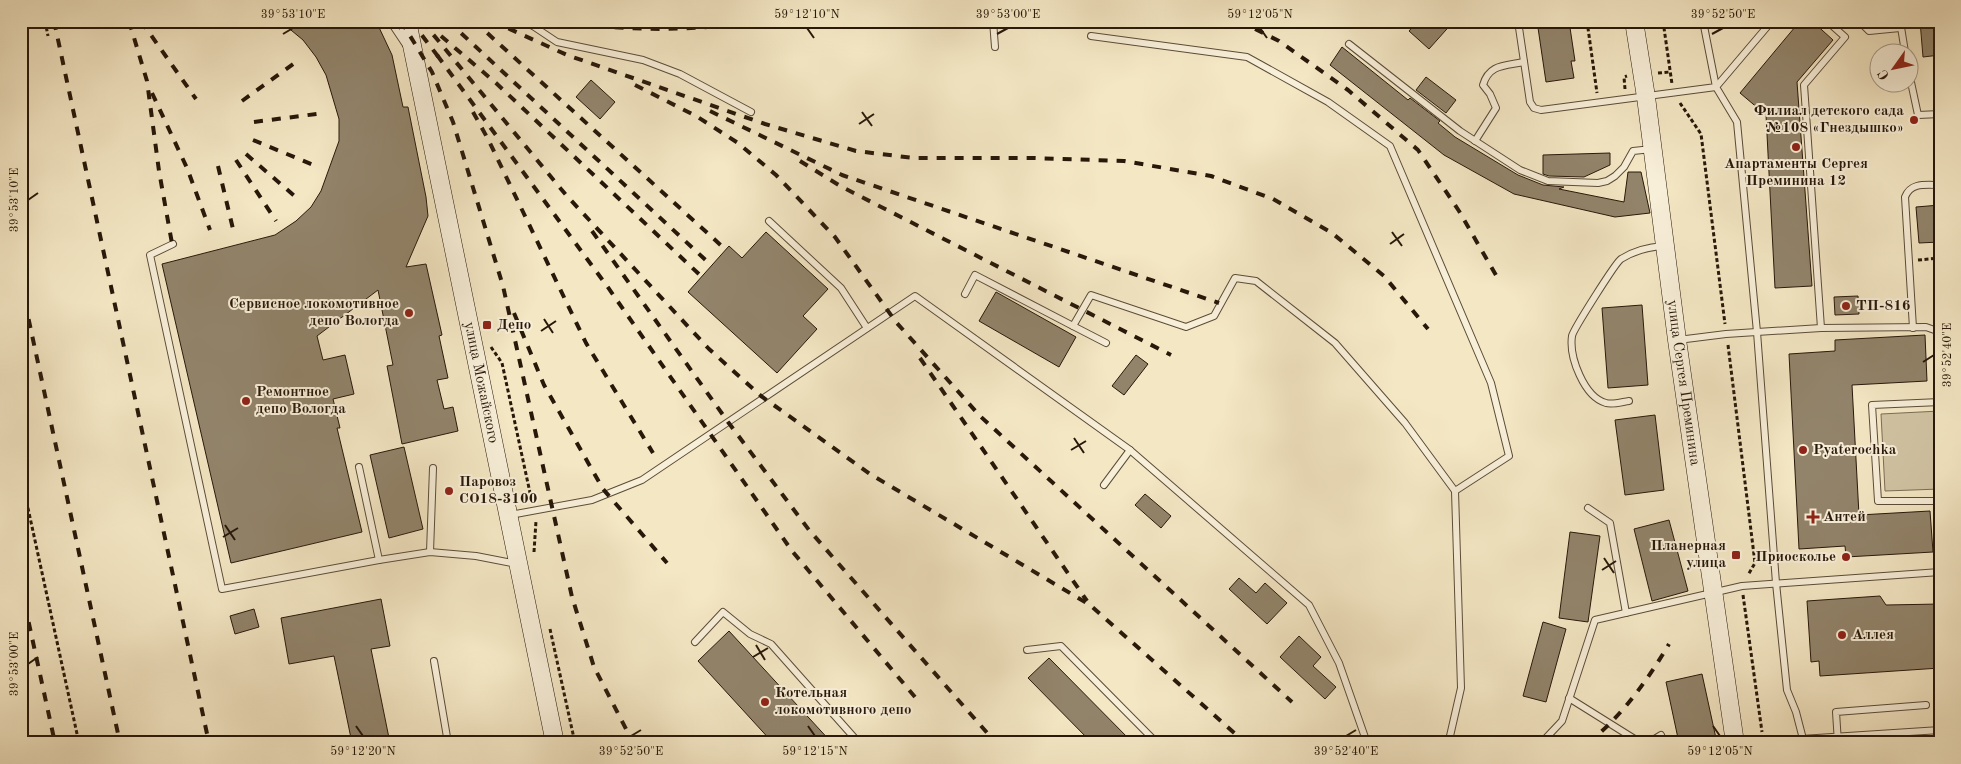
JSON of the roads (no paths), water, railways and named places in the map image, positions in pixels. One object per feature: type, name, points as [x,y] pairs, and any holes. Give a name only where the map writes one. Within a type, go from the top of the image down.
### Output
[{"type":"main road","name":"улица Можайского","points":[[407,21],[556,743]]},
{"type":"main road","name":"улица Сергея Преминина","points":[[1634,21],[1654,148],[1677,340],[1735,743]]},
{"type":"lane","points":[[390,21],[414,56]]},
{"type":"lane","points":[[523,21],[533,23],[557,42],[643,60],[680,74],[751,112]]},
{"type":"lane","points":[[993,21],[994,47]]},
{"type":"lane","points":[[1518,21],[1530,102],[1534,108],[1541,110],[1716,88],[1772,21]]},
{"type":"lane","points":[[1703,21],[1716,88],[1737,122],[1757,332],[1776,583],[1787,690],[1796,712],[1803,738]]},
{"type":"lane","points":[[1821,328],[1804,85],[1845,37],[1827,21]]},
{"type":"lane","points":[[1859,21],[1869,31],[1900,25],[1903,42]]},
{"type":"lane","points":[[1091,36],[1247,57],[1328,102],[1390,146],[1491,383],[1509,456],[1455,491]]},
{"type":"lane","points":[[1349,44],[1460,132],[1520,170],[1548,181],[1598,183],[1615,176],[1624,167],[1633,151],[1654,148]]},
{"type":"lane","points":[[1475,141],[1496,108],[1490,94],[1482,85],[1485,76],[1492,69],[1524,62]]},
{"type":"lane","points":[[1913,92],[1918,115],[1940,114]]},
{"type":"lane","points":[[1913,328],[1904,197],[1912,186],[1940,184]]},
{"type":"lane","points":[[769,221],[841,288],[867,328]]},
{"type":"lane","points":[[172,244],[150,255],[222,589],[430,552],[476,556],[518,564]]},
{"type":"lane","points":[[1629,401],[1607,404],[1591,394],[1580,375],[1572,355],[1572,334],[1619,260],[1644,248],[1666,246]]},
{"type":"lane","points":[[965,294],[974,275],[1106,343]]},
{"type":"lane","points":[[1073,326],[1090,295],[1186,327],[1214,316],[1235,278],[1256,281],[1335,343],[1405,423],[1455,491],[1461,688],[1450,736],[1445,743]]},
{"type":"lane","points":[[508,515],[592,500],[642,480],[915,296],[1130,450],[1309,605],[1339,663],[1367,743]]},
{"type":"lane","points":[[1677,340],[1726,334],[1821,328],[1926,327],[1940,332]]},
{"type":"lane","points":[[1940,402],[1872,405],[1878,501],[1940,501]]},
{"type":"lane","points":[[1104,484],[1130,450]]},
{"type":"lane","points":[[359,467],[379,560]]},
{"type":"lane","points":[[430,552],[433,468]]},
{"type":"lane","points":[[1588,508],[1610,523],[1626,613]]},
{"type":"lane","points":[[1545,739],[1562,721],[1595,620],[1742,586],[1940,572]]},
{"type":"lane","points":[[695,642],[723,612],[750,634],[771,644],[859,743]]},
{"type":"lane","points":[[1027,650],[1061,646],[1157,743]]},
{"type":"lane","points":[[434,661],[448,743]]},
{"type":"lane","points":[[1569,698],[1641,743]]},
{"type":"lane","points":[[1838,740],[1836,712],[1926,706]]},
{"type":"lane","points":[[1741,743],[1803,738],[1838,740],[1940,730]]},
{"type":"lane","points":[[1648,743],[1661,734]]},
{"type":"railway","points":[[54,21],[209,743]]},
{"type":"railway","points":[[129,21],[147,81],[159,171],[173,249]]},
{"type":"railway","points":[[141,21],[196,99]]},
{"type":"railway","points":[[401,21],[432,72],[453,122],[503,286],[572,597],[594,667],[635,743]]},
{"type":"railway","points":[[411,21],[440,59]]},
{"type":"railway","points":[[422,21],[566,195],[709,349],[761,396],[870,474],[1090,605],[1240,738]]},
{"type":"railway","points":[[448,21],[711,265]]},
{"type":"railway","points":[[474,21],[725,249]]},
{"type":"railway","points":[[492,21],[567,55],[765,124],[856,151],[914,158],[1033,158],[1124,161],[1211,176],[1273,199],[1332,233],[1384,276],[1428,329]]},
{"type":"railway","points":[[561,21],[609,27],[658,29],[707,27],[755,21]]},
{"type":"railway","points":[[1239,21],[1279,41],[1348,90],[1418,150],[1459,211],[1497,277]]},
{"type":"railway","points":[[441,36],[496,83],[701,276]]},
{"type":"railway","points":[[437,55],[607,286],[792,551],[915,697]]},
{"type":"railway","points":[[242,101],[296,62]]},
{"type":"railway","points":[[635,85],[696,116],[738,143],[776,175],[835,237],[896,322],[980,416],[1292,702]]},
{"type":"railway","points":[[152,93],[187,168],[210,230]]},
{"type":"railway","points":[[710,111],[842,175],[1219,303]]},
{"type":"railway","points":[[473,112],[488,139],[586,343],[653,453]]},
{"type":"railway","points":[[254,122],[324,113]]},
{"type":"railway","points":[[253,140],[316,166]]},
{"type":"railway","points":[[246,154],[298,199]]},
{"type":"railway","points":[[236,160],[276,221]]},
{"type":"railway","points":[[800,161],[842,187],[1171,355]]},
{"type":"railway","points":[[218,166],[233,229]]},
{"type":"railway","points":[[592,231],[728,422],[809,530],[996,743]]},
{"type":"railway","points":[[21,284],[120,743]]},
{"type":"railway","points":[[514,313],[544,385],[603,489],[667,563]]},
{"type":"railway","points":[[920,358],[1087,601]]},
{"type":"railway","points":[[21,587],[55,743]]},
{"type":"railway","points":[[1588,743],[1623,710],[1669,644]]},
{"type":"place","name":"Филиал детского сада №108 «Гнездышко»","points":[[1914,120]]},
{"type":"place","name":"Апартаменты Сергея Преминина 12","points":[[1796,147]]},
{"type":"place","name":"ТП-816","points":[[1846,306]]},
{"type":"place","name":"Сервисное локомотивное депо Вологда","points":[[409,313]]},
{"type":"place","name":"Депо","points":[[487,325]]},
{"type":"place","name":"Ремонтное депо Вологда","points":[[246,401]]},
{"type":"place","name":"Pyaterochka","points":[[1803,450]]},
{"type":"place","name":"Паровоз СО18-3100","points":[[449,491]]},
{"type":"place","name":"Антей","points":[[1813,517]]},
{"type":"place","name":"Планерная улица","points":[[1736,555]]},
{"type":"place","name":"Приосколье","points":[[1846,557]]},
{"type":"place","name":"Аллея","points":[[1842,635]]},
{"type":"place","name":"Котельная локомотивного депо","points":[[765,702]]}]
